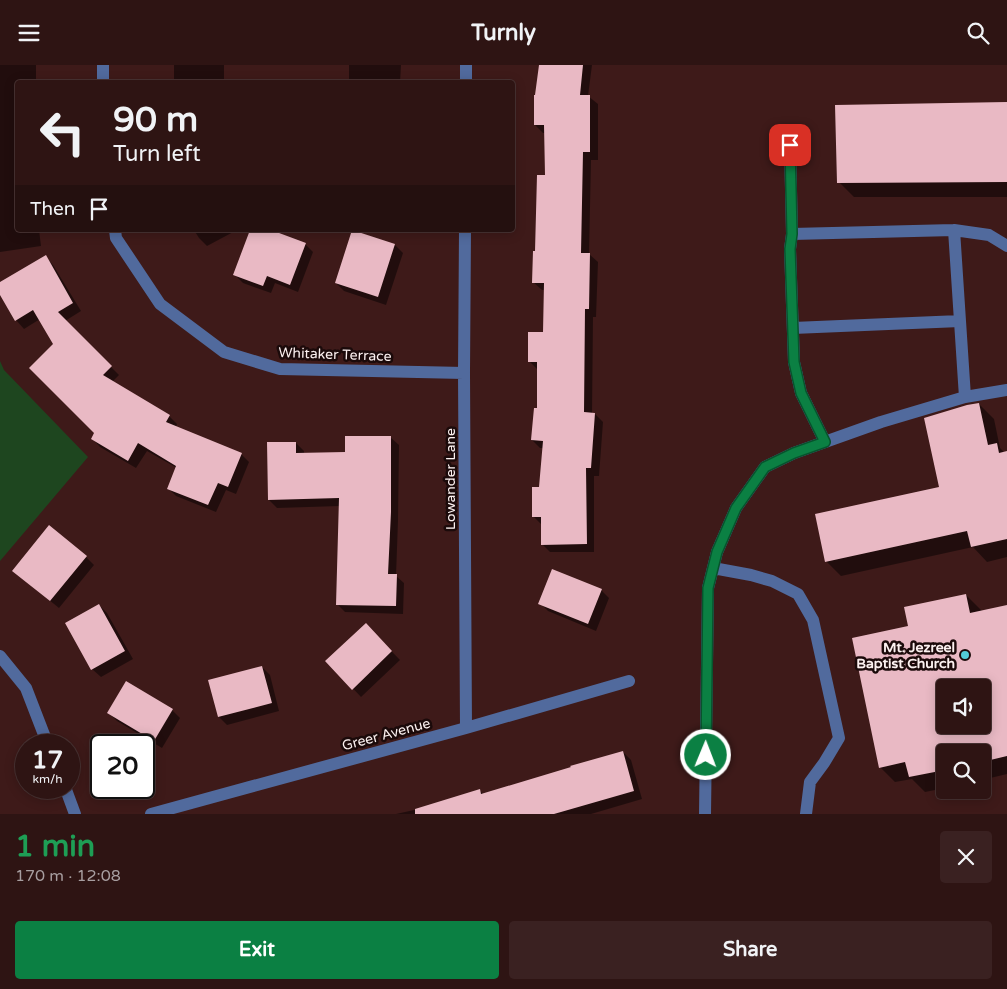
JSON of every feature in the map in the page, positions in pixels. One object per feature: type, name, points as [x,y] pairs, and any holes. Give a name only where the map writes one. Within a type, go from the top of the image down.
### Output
[{"type":"street","points":[[103,65],[103,80]]},
{"type":"street","points":[[466,65],[466,80]]},
{"type":"street","points":[[790,145],[792,234],[790,249],[794,362],[801,393],[825,442]]},
{"type":"street","points":[[792,234],[954,230],[989,235],[1007,246]]},
{"type":"street","points":[[954,230],[965,397]]},
{"type":"street","name":"Whitaker Terrace","points":[[115,232],[116,238],[160,304],[224,353],[280,369],[464,373]]},
{"type":"street","name":"Lowander Lane","points":[[465,232],[466,728]]},
{"type":"street","points":[[793,328],[960,321]]},
{"type":"street","points":[[705,814],[708,588],[717,552],[736,508],[765,467],[794,453],[880,422],[965,397],[1007,390]]},
{"type":"street","points":[[713,568],[772,581],[798,594],[813,620],[839,738],[810,782],[806,814]]},
{"type":"street","points":[[0,656],[26,688],[44,734]]},
{"type":"street","name":"Greer Avenue","points":[[151,814],[466,728],[629,681]]},
{"type":"street","points":[[69,799],[75,814]]},
{"type":"green space","points":[[0,361],[4,370],[88,457],[0,561]]},
{"type":"building","points":[[539,65],[583,65],[580,95],[590,95],[590,152],[583,152],[581,253],[590,253],[589,309],[585,309],[584,412],[595,413],[591,468],[586,468],[587,544],[541,545],[541,517],[532,517],[532,487],[539,487],[543,441],[531,440],[534,408],[537,408],[537,362],[528,362],[528,332],[543,332],[544,283],[532,283],[533,251],[535,251],[537,175],[545,175],[544,125],[534,125],[534,95]]},
{"type":"building","points":[[1007,102],[1007,182],[837,183],[835,105]]},
{"type":"building","points":[[249,232],[276,232],[306,243],[290,285],[267,276],[263,286],[233,275]]},
{"type":"building","points":[[351,232],[358,232],[395,244],[378,297],[335,283]]},
{"type":"building","points":[[46,255],[73,303],[58,312],[112,366],[103,375],[170,415],[166,422],[242,453],[228,487],[218,483],[208,505],[167,489],[176,466],[138,443],[128,461],[91,439],[94,433],[29,368],[53,344],[33,310],[15,321],[0,295],[0,282]]},
{"type":"building","points":[[979,403],[988,445],[997,443],[999,453],[1007,451],[1007,539],[971,547],[967,531],[825,562],[815,514],[939,487],[924,418]]},
{"type":"building","points":[[345,436],[391,436],[391,512],[388,574],[397,574],[396,606],[336,605],[339,498],[268,500],[267,442],[296,442],[296,453],[345,452]]},
{"type":"building","points":[[49,525],[87,556],[50,601],[12,571]]},
{"type":"building","points":[[552,569],[602,589],[588,624],[538,604]]},
{"type":"building","points":[[966,594],[970,613],[1007,605],[1007,756],[991,760],[991,744],[936,744],[936,772],[909,777],[905,762],[879,768],[852,638],[908,626],[904,607]]},
{"type":"building","points":[[99,604],[125,651],[91,670],[65,623]]},
{"type":"building","points":[[366,623],[392,651],[352,690],[325,661]]},
{"type":"building","points":[[262,666],[272,703],[218,717],[208,680]]},
{"type":"building","points":[[126,681],[173,709],[155,739],[155,734],[142,734],[107,713]]},
{"type":"building","points":[[623,751],[634,791],[554,814],[415,814],[415,809],[480,789],[481,794]]},
{"type":"place","name":"Mt. Jezreel Baptist Church","points":[[965,655]]},
{"type":"route","points":[[706,755],[708,588],[717,552],[736,508],[765,467],[794,453],[825,442],[801,393],[794,362],[790,249],[792,234],[790,145]]}]
